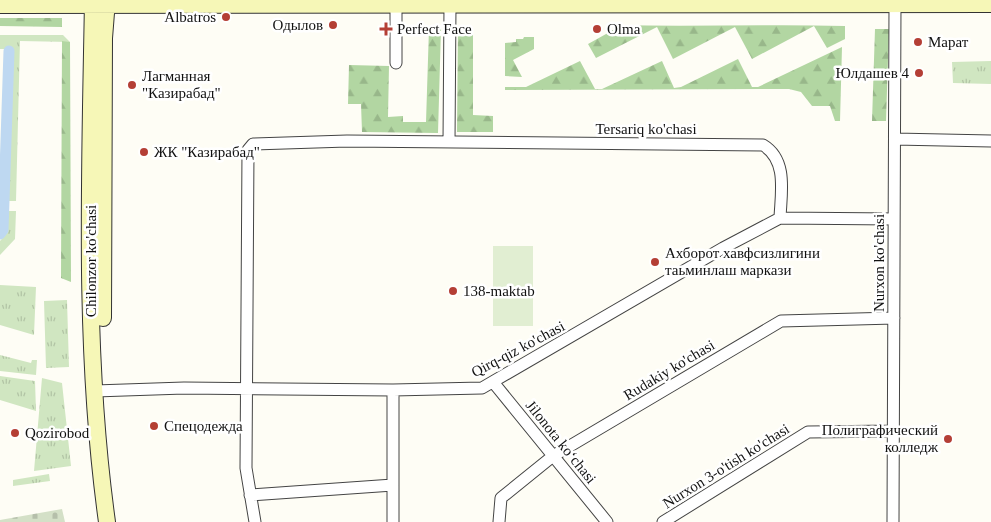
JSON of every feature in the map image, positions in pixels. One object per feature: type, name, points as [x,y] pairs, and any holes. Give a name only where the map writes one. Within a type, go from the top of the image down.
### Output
[{"type":"main road","points":[[0,5],[100,2],[894,2],[991,4]]},
{"type":"main road","name":"Chilonzor ko'chasi","points":[[100,2],[104,42],[100,391],[107,522]]},
{"type":"main road","name":"Chilonzor ko'chasi","points":[[100,391],[116,522]]},
{"type":"street","points":[[396,2],[396,62]]},
{"type":"street","points":[[255,522],[246,468],[248,150],[250,146],[257,142],[449,142],[450,2]]},
{"type":"street","name":"Nurxon ko'chasi","points":[[894,2],[894,522]]},
{"type":"street","points":[[895,139],[991,141]]},
{"type":"street","name":"Tersariq ko'chasi","points":[[449,142],[763,145],[772,153],[781,169],[780,218]]},
{"type":"street","name":"Qirq-qiz ko'chasi","points":[[100,391],[475,390],[492,382],[723,248],[780,218],[894,219]]},
{"type":"street","name":"Rudakiy ko'chasi","points":[[499,522],[501,498],[553,456],[781,321],[894,318]]},
{"type":"street","name":"Jilonota ko‘chasi","points":[[492,382],[606,522]]},
{"type":"street","points":[[392,390],[393,522]]},
{"type":"street","name":"Nurxon 3-o'tish ko'chasi","points":[[663,522],[808,432],[894,431]]},
{"type":"street","points":[[250,495],[393,485]]},
{"type":"green space","points":[[0,18],[62,18],[62,27],[0,26]]},
{"type":"green space","points":[[616,25],[845,26],[845,39],[827,48],[814,26],[752,59],[735,27],[673,59],[657,27],[596,58],[588,44],[615,29]]},
{"type":"green space","points":[[458,26],[473,27],[473,115],[493,116],[493,132],[457,132]]},
{"type":"green space","points":[[429,28],[441,28],[438,133],[362,132],[361,104],[348,104],[349,65],[389,66],[388,117],[403,116],[403,122],[426,122]]},
{"type":"green space","points":[[875,29],[889,29],[886,121],[872,121]]},
{"type":"green space","points":[[0,35],[63,35],[70,42],[20,41],[16,201],[8,201],[11,60],[4,59],[4,49],[0,49]]},
{"type":"green space","points":[[524,37],[534,37],[534,49],[513,60],[522,77],[505,76],[505,43],[516,42],[516,39],[523,39]]},
{"type":"green space","points":[[62,41],[70,42],[71,282],[61,278]]},
{"type":"green space","points":[[842,47],[840,121],[835,121],[830,106],[812,106],[801,92],[789,89],[505,90],[505,87],[526,87],[580,61],[595,89],[602,89],[662,61],[674,88],[681,87],[738,59],[752,87],[758,87]]},
{"type":"green space","points":[[991,61],[991,84],[953,83],[952,62]]},
{"type":"green space","points":[[8,211],[16,211],[15,239],[0,255],[0,241],[8,232]]},
{"type":"green space","points":[[493,246],[533,246],[533,326],[493,326]]},
{"type":"green space","points":[[0,285],[36,287],[34,335],[0,325]]},
{"type":"green space","points":[[67,300],[69,367],[46,368],[44,301]]},
{"type":"green space","points":[[0,355],[31,363],[32,360],[37,360],[36,375],[0,371]]},
{"type":"green space","points":[[0,376],[35,381],[36,411],[0,400]]},
{"type":"green space","points":[[42,378],[62,383],[71,466],[34,471]]},
{"type":"green space","points":[[49,474],[50,481],[13,486],[13,480]]},
{"type":"green space","points":[[62,509],[65,522],[0,522],[0,520]]},
{"type":"waterway","points":[[0,234],[3,230],[9,51]]},
{"type":"place","name":"Albatros","points":[[226,17]]},
{"type":"place","name":"Одылов","points":[[333,25]]},
{"type":"place","name":"Perfect Face","points":[[386,29]]},
{"type":"place","name":"Olma","points":[[597,29]]},
{"type":"place","name":"Марат","points":[[918,42]]},
{"type":"place","name":"Юлдашев 4","points":[[919,73]]},
{"type":"place","name":"Лагманная \"Казирабад\"","points":[[132,85]]},
{"type":"place","name":"ЖК \"Казирабад\"","points":[[144,152]]},
{"type":"place","name":"Ахборот хавфсизлигини таьминлаш маркази","points":[[655,262]]},
{"type":"place","name":"138-maktab","points":[[453,291]]},
{"type":"place","name":"Спецодежда","points":[[154,426]]},
{"type":"place","name":"Qozirobod","points":[[15,433]]},
{"type":"place","name":"Полиграфический колледж","points":[[948,439]]}]
